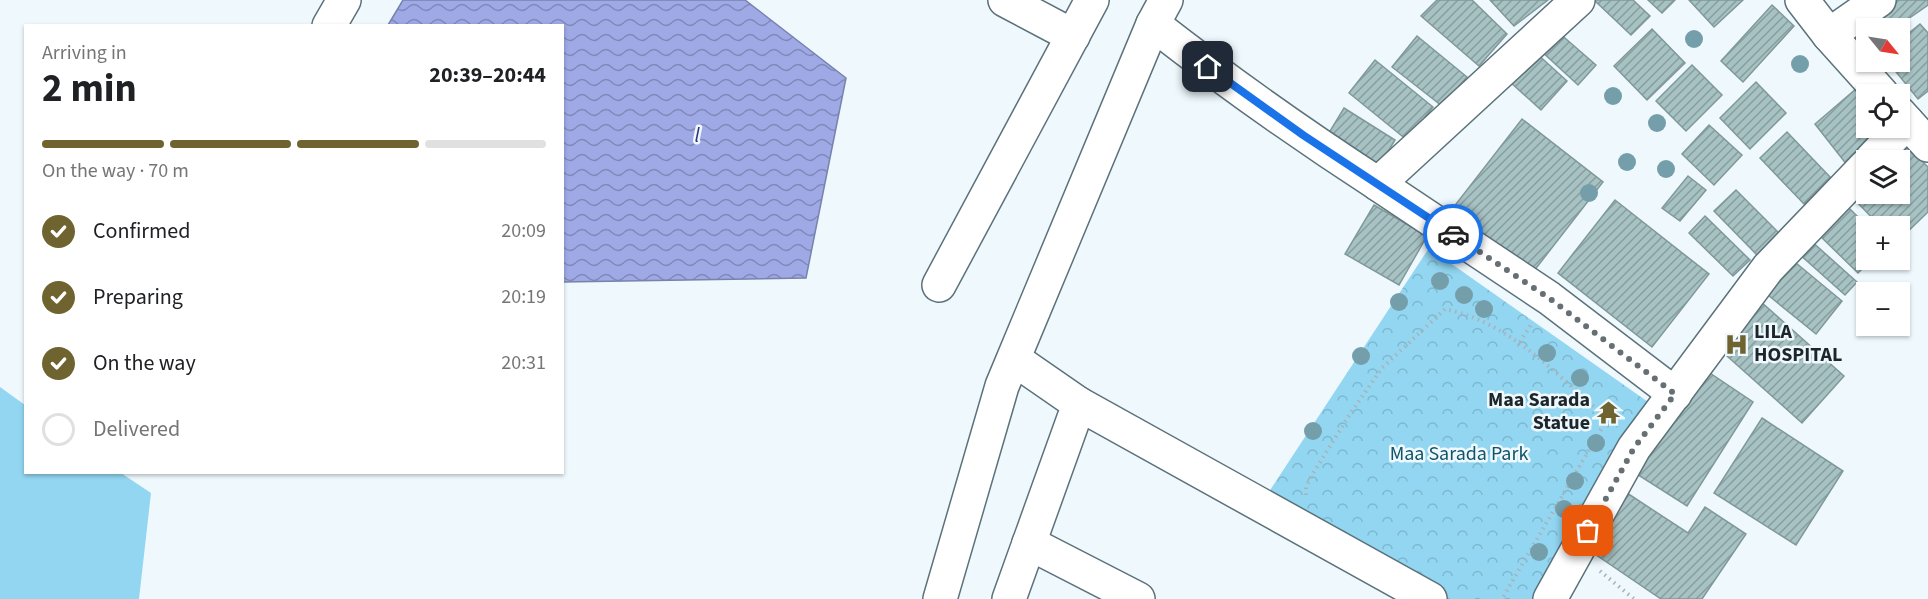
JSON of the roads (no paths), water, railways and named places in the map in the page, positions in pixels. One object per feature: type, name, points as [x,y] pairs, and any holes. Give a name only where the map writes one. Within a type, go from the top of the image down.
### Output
[{"type":"street","points":[[330,24],[344,0]]},
{"type":"street","points":[[1005,0],[1073,36]]},
{"type":"street","points":[[939,285],[1092,0]]},
{"type":"street","points":[[1378,184],[1578,0]]},
{"type":"street","points":[[1802,0],[1829,35],[1873,84]]},
{"type":"street","points":[[1829,35],[1879,0]]},
{"type":"street","points":[[940,599],[1002,386],[1160,12],[1208,67],[1303,135],[1549,298],[1675,394]]},
{"type":"street","points":[[1883,150],[1911,127]]},
{"type":"street","points":[[1550,599],[1634,448],[1768,268],[1856,176]]},
{"type":"street","points":[[1014,359],[1079,404],[1430,599]]},
{"type":"street","points":[[1009,599],[1079,404]]},
{"type":"street","points":[[1029,543],[1138,599]]},
{"type":"water","name":"l","points":[[403,0],[745,0],[846,78],[806,278],[564,282],[564,24],[389,24]]},
{"type":"place","name":"LILA HOSPITAL","points":[[1736,344]]},
{"type":"place","name":"Maa Sarada Statue","points":[[1608,412]]},
{"type":"park label","name":"Maa Sarada Park","points":[[1459,454]]}]
